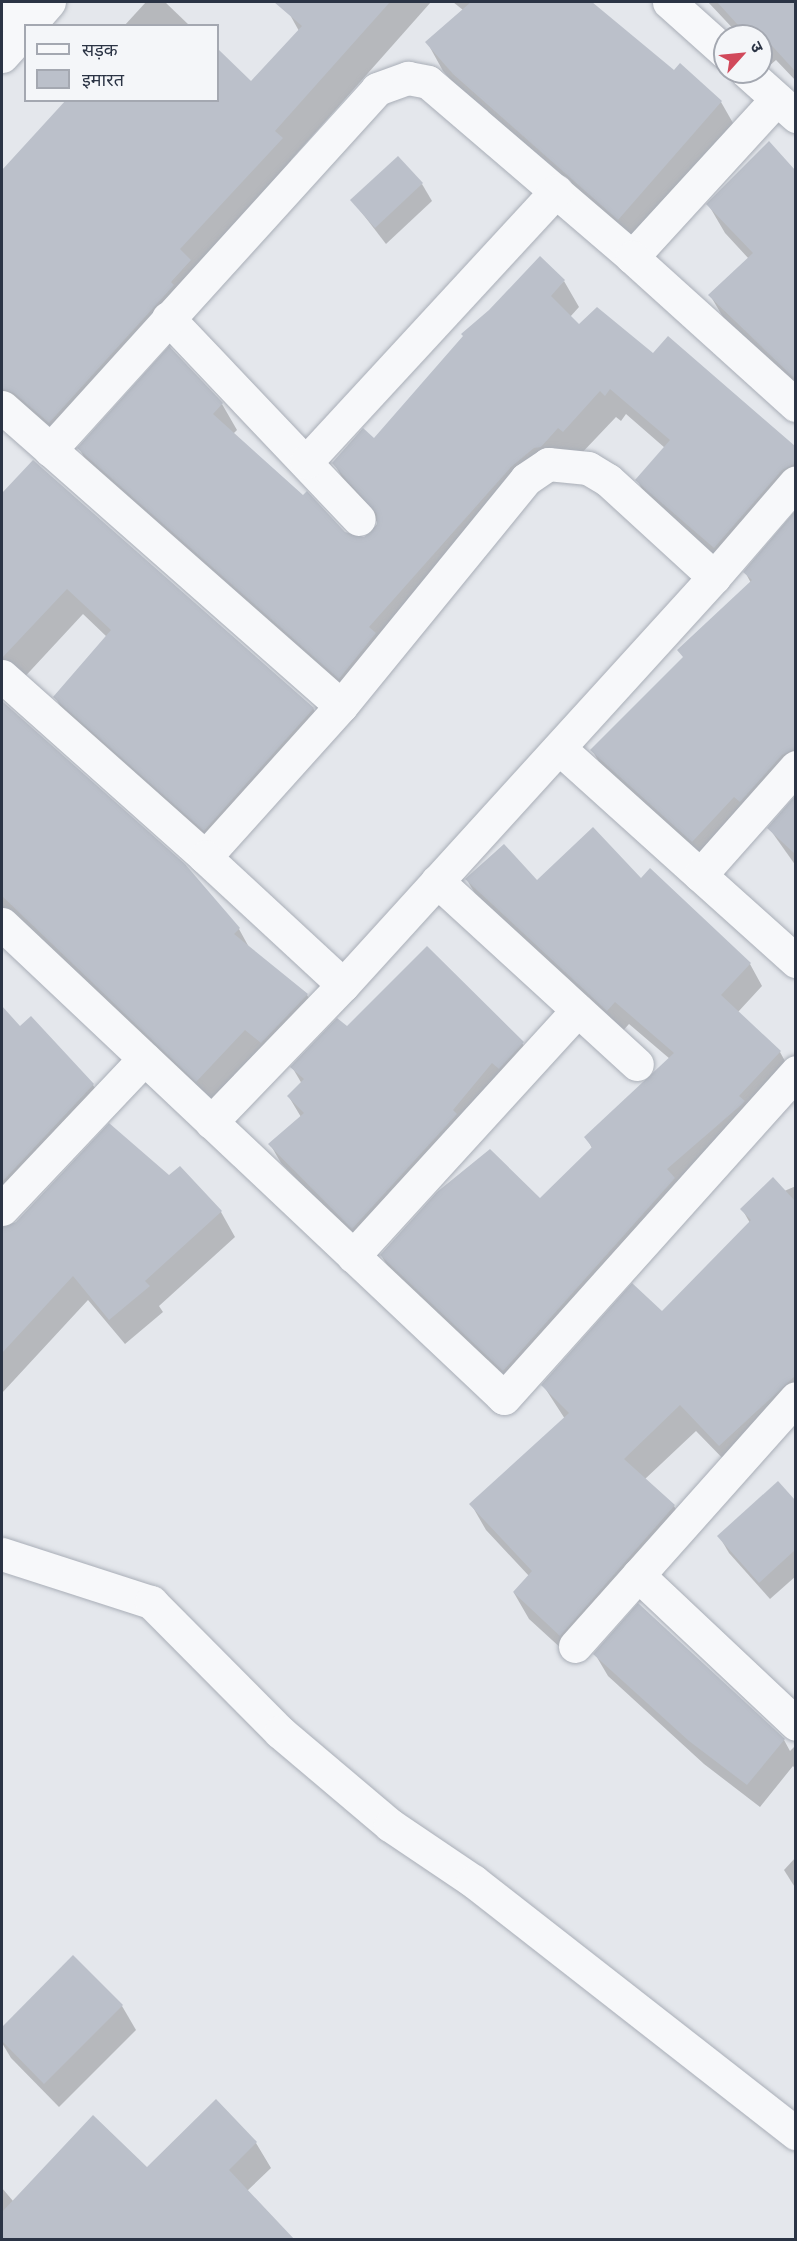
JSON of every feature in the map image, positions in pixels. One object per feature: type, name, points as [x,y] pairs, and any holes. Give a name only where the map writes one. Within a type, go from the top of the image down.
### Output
[{"type":"street","points":[[2,14],[12,2]]},
{"type":"street","points":[[30,24],[49,2]]},
{"type":"street","points":[[669,2],[713,41]]},
{"type":"street","points":[[2,56],[24,30]]},
{"type":"street","points":[[50,450],[377,89],[408,78],[428,82],[632,257],[795,405]]},
{"type":"street","points":[[632,257],[786,107],[760,84]]},
{"type":"street","points":[[306,462],[556,191]]},
{"type":"street","points":[[168,318],[359,519]]},
{"type":"street","points":[[2,406],[341,706]]},
{"type":"street","points":[[205,857],[341,706],[526,479],[548,464],[588,468],[608,480],[714,578]]},
{"type":"street","points":[[211,1122],[343,985],[714,578],[795,482]]},
{"type":"street","points":[[2,676],[205,857],[343,985]]},
{"type":"street","points":[[559,748],[795,961]]},
{"type":"street","points":[[700,875],[795,767]]},
{"type":"street","points":[[437,880],[637,1064]]},
{"type":"street","points":[[2,924],[504,1398],[793,1080]]},
{"type":"street","points":[[353,1256],[578,1010]]},
{"type":"street","points":[[2,1209],[144,1059]]},
{"type":"street","points":[[575,1646],[795,1398]]},
{"type":"street","points":[[2,1554],[151,1602],[280,1732],[390,1825],[473,1881],[795,2133]]},
{"type":"street","points":[[638,1575],[793,1716]]},
{"type":"building","points":[[274,2],[390,2],[275,131],[283,138],[180,249],[191,260],[171,282],[174,285],[49,423],[14,393],[2,389],[2,170],[64,102],[219,102],[219,50],[251,81],[302,26]]},
{"type":"building","points":[[471,2],[592,2],[674,70],[680,63],[722,101],[618,220],[453,74],[425,42]]},
{"type":"building","points":[[717,2],[795,2],[795,71],[773,47],[773,24],[737,24]]},
{"type":"building","points":[[769,141],[795,170],[795,379],[708,295],[753,253],[706,204]]},
{"type":"building","points":[[398,156],[423,183],[375,228],[350,200]]},
{"type":"building","points":[[540,256],[565,280],[551,296],[579,324],[597,307],[653,353],[668,336],[795,446],[795,464],[782,470],[714,548],[635,480],[670,440],[610,389],[605,396],[600,391],[563,432],[558,428],[541,447],[534,448],[511,467],[369,627],[376,633],[339,679],[77,448],[169,346],[223,403],[213,414],[303,495],[307,491],[345,532],[364,537],[377,525],[377,514],[332,463],[363,428],[374,438],[463,336],[461,334],[489,310]]},
{"type":"building","points":[[33,460],[314,708],[204,831],[53,697],[111,630],[67,589],[2,658],[2,493]]},
{"type":"building","points":[[795,511],[795,749],[782,755],[740,802],[734,797],[692,842],[590,750],[683,657],[677,650],[752,580],[743,572]]},
{"type":"building","points":[[2,701],[185,864],[240,928],[234,934],[308,994],[261,1043],[245,1030],[196,1082],[2,896]]},
{"type":"building","points":[[795,796],[795,854],[767,828]]},
{"type":"building","points":[[593,827],[641,878],[650,868],[751,963],[721,995],[781,1051],[739,1096],[745,1101],[667,1169],[675,1178],[503,1371],[380,1255],[437,1192],[490,1149],[540,1198],[592,1147],[584,1137],[674,1053],[615,1002],[607,1011],[465,879],[504,844],[537,880]]},
{"type":"building","points":[[427,946],[524,1042],[499,1069],[492,1063],[453,1110],[457,1114],[352,1229],[268,1144],[304,1113],[287,1096],[304,1079],[290,1067],[337,1018],[347,1026]]},
{"type":"building","points":[[2,1006],[20,1026],[31,1016],[94,1084],[2,1182]]},
{"type":"building","points":[[109,1123],[169,1175],[180,1166],[222,1211],[145,1281],[150,1286],[109,1320],[73,1276],[2,1353],[2,1227],[16,1222]]},
{"type":"building","points":[[773,1177],[795,1201],[795,1376],[719,1446],[680,1405],[624,1459],[675,1505],[560,1636],[513,1592],[532,1571],[469,1504],[569,1413],[541,1385],[632,1283],[662,1311],[751,1220],[740,1209]]},
{"type":"building","points":[[778,1481],[795,1500],[795,1550],[759,1583],[717,1536]]},
{"type":"building","points":[[638,1603],[785,1739],[747,1785],[689,1741],[593,1654]]},
{"type":"building","points":[[73,1955],[123,2005],[44,2084],[2,2041],[2,2027]]},
{"type":"building","points":[[216,2099],[257,2142],[229,2170],[295,2240],[2,2240],[2,2212],[93,2115],[147,2167]]}]
